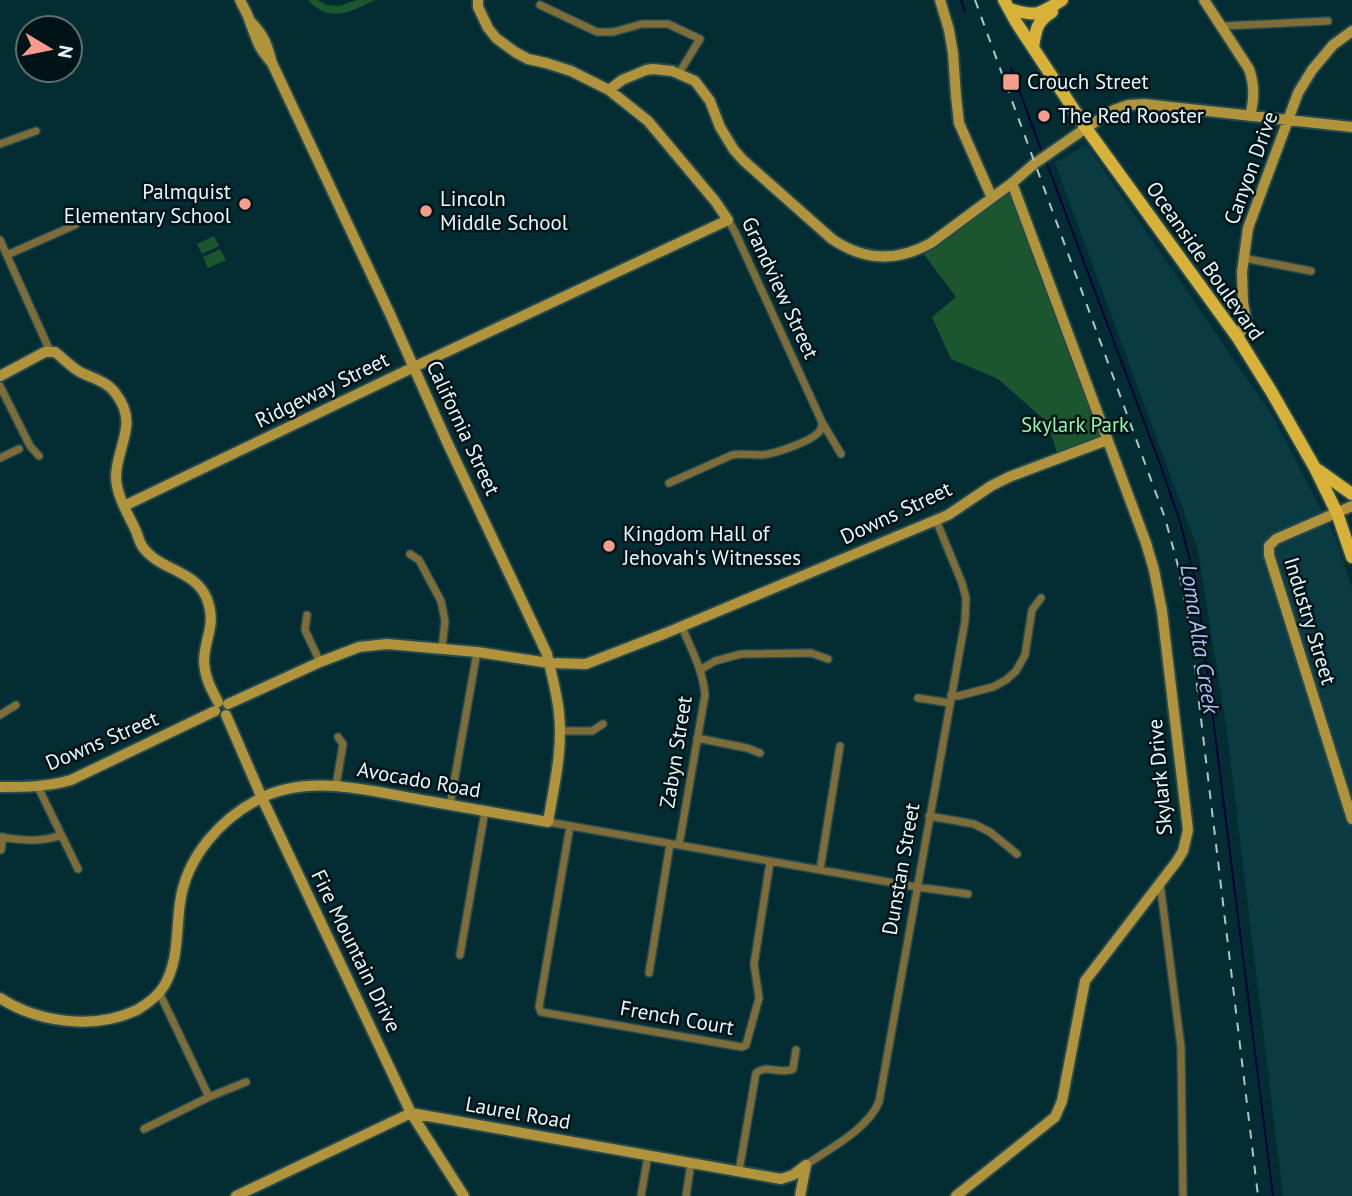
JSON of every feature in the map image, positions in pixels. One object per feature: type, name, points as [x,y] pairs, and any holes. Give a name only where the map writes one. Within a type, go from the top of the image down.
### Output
[{"type":"main road","points":[[1007,5],[1030,15],[1037,15],[1063,2]]},
{"type":"main road","points":[[1033,47],[1041,20],[1063,2]]},
{"type":"main road","name":"Oceanside Boulevard","points":[[1007,5],[1086,128],[1238,338],[1315,468],[1337,513],[1352,557]]},
{"type":"main road","points":[[1315,468],[1352,494]]},
{"type":"street","name":"California Street","points":[[240,0],[254,37],[261,51],[272,63],[547,654],[560,731],[548,822]]},
{"type":"street","name":"Grandview Street","points":[[478,0],[478,7],[488,28],[496,38],[515,52],[528,59],[571,71],[609,90],[648,121],[715,201],[735,232],[822,422],[841,454]]},
{"type":"street","points":[[940,0],[953,53],[959,123],[992,198]]},
{"type":"street","points":[[1204,0],[1250,69],[1254,100],[1250,116]]},
{"type":"street","points":[[540,5],[597,32],[613,32],[642,24],[668,24],[700,39],[679,73]]},
{"type":"street","points":[[1222,26],[1328,21]]},
{"type":"street","name":"Canyon Drive","points":[[1238,338],[1246,319],[1242,258],[1248,228],[1298,93],[1312,70],[1333,45],[1352,31]]},
{"type":"street","points":[[609,90],[622,80],[646,69],[672,71],[695,81],[710,101],[720,127],[734,150],[832,239],[861,254],[894,257],[930,243],[1086,128],[1114,110],[1128,106],[1144,104],[1352,127]]},
{"type":"street","points":[[0,144],[36,131]]},
{"type":"street","points":[[1012,183],[1107,440]]},
{"type":"street","name":"Ridgeway Street","points":[[124,506],[728,220]]},
{"type":"street","points":[[7,255],[75,225]]},
{"type":"street","points":[[0,240],[50,351],[0,376]]},
{"type":"street","points":[[1242,258],[1311,271]]},
{"type":"street","name":"Fire Mountain Drive","points":[[50,351],[78,371],[108,384],[123,404],[127,416],[127,430],[116,472],[116,485],[124,506],[142,545],[156,561],[179,570],[204,592],[211,616],[211,630],[204,660],[208,685],[222,708],[411,1114],[464,1196]]},
{"type":"street","points":[[0,386],[30,446],[39,456]]},
{"type":"street","points":[[670,483],[732,455],[774,453],[816,435],[822,422]]},
{"type":"street","name":"Downs Street","points":[[0,787],[56,785],[320,662],[359,647],[387,644],[442,648],[549,663],[586,664],[682,627],[948,515],[990,486],[1009,477],[1107,440]]},
{"type":"street","name":"Skylark Drive","points":[[956,1196],[1055,1117],[1062,1101],[1085,981],[1183,850],[1188,830],[1162,611],[1154,570],[1107,440]]},
{"type":"street","points":[[0,458],[19,449]]},
{"type":"street","name":"Industry Street","points":[[1352,506],[1276,539],[1269,546],[1269,555],[1352,819]]},
{"type":"street","name":"Dunstan Street","points":[[806,1166],[861,1126],[875,1112],[879,1102],[965,621],[966,598],[962,583],[936,520]]},
{"type":"street","points":[[410,554],[419,560],[440,601],[445,621],[442,648]]},
{"type":"street","points":[[918,698],[951,699],[993,687],[1006,680],[1016,671],[1025,655],[1032,610],[1041,597]]},
{"type":"street","points":[[307,615],[305,631],[320,662]]},
{"type":"street","name":"Zabyn Street","points":[[679,845],[705,695],[704,681],[682,627]]},
{"type":"street","points":[[450,805],[477,652]]},
{"type":"street","points":[[700,670],[741,654],[811,653],[828,659]]},
{"type":"street","points":[[0,715],[16,705]]},
{"type":"street","points":[[560,731],[592,731],[603,724]]},
{"type":"street","points":[[336,786],[343,744],[338,737]]},
{"type":"street","points":[[697,738],[760,753]]},
{"type":"street","points":[[820,870],[840,747]]},
{"type":"street","name":"Avocado Road","points":[[0,998],[37,1015],[72,1021],[97,1021],[124,1016],[146,1005],[164,987],[174,964],[180,900],[187,876],[210,836],[228,818],[262,798],[293,786],[344,786],[770,862],[968,894]]},
{"type":"street","points":[[38,787],[78,869]]},
{"type":"street","points":[[460,955],[485,811]]},
{"type":"street","points":[[929,816],[974,824],[990,832],[1017,854]]},
{"type":"street","name":"French Court","points":[[570,826],[539,1007],[541,1012],[742,1048],[746,1045],[759,998],[754,964],[770,862]]},
{"type":"street","points":[[1,850],[1,837],[33,841],[48,840],[61,835]]},
{"type":"street","points":[[649,973],[670,844]]},
{"type":"street","points":[[1160,882],[1181,1047],[1183,1196]]},
{"type":"street","points":[[159,992],[209,1097]]},
{"type":"street","points":[[739,1171],[757,1073],[765,1069],[788,1072],[793,1069],[796,1051]]},
{"type":"street","points":[[144,1129],[246,1082]]},
{"type":"street","points":[[236,1196],[411,1114]]},
{"type":"street","name":"Laurel Road","points":[[411,1114],[782,1179],[806,1166]]},
{"type":"street","points":[[641,1196],[648,1155]]},
{"type":"street","points":[[686,1196],[691,1163]]},
{"type":"street","points":[[800,1196],[806,1166]]},
{"type":"shaded area","points":[[1086,144],[1274,418],[1334,535],[1352,587],[1352,1196],[1283,1196],[1227,732],[1198,550],[1055,163]]},
{"type":"green space","points":[[308,0],[339,6],[357,0],[375,0],[349,12],[332,14],[324,12]]},
{"type":"green space","name":"Skylark Park","points":[[1012,183],[1107,440],[1059,458],[1047,422],[998,379],[951,359],[932,317],[956,297],[920,249]]},
{"type":"green space","points":[[214,236],[219,246],[202,254],[197,244]]},
{"type":"green space","points":[[220,249],[226,260],[208,268],[203,257]]},
{"type":"waterway","name":"Loma Alta Creek","points":[[961,0],[965,12]]},
{"type":"waterway","name":"Loma Alta Creek","points":[[1011,68],[1042,152]]},
{"type":"waterway","name":"Loma Alta Creek","points":[[1046,161],[1160,464],[1180,522],[1196,583],[1273,1196]]},
{"type":"railway","points":[[975,0],[1165,518],[1178,566],[1191,635],[1258,1196]]},
{"type":"place","name":"Crouch Street","points":[[1011,82]]},
{"type":"place","name":"The Red Rooster","points":[[1044,116]]},
{"type":"place","name":"Palmquist Elementary School","points":[[245,204]]},
{"type":"place","name":"Lincoln Middle School","points":[[426,211]]},
{"type":"place","name":"Kingdom Hall of Jehovah's Witnesses","points":[[609,546]]}]
